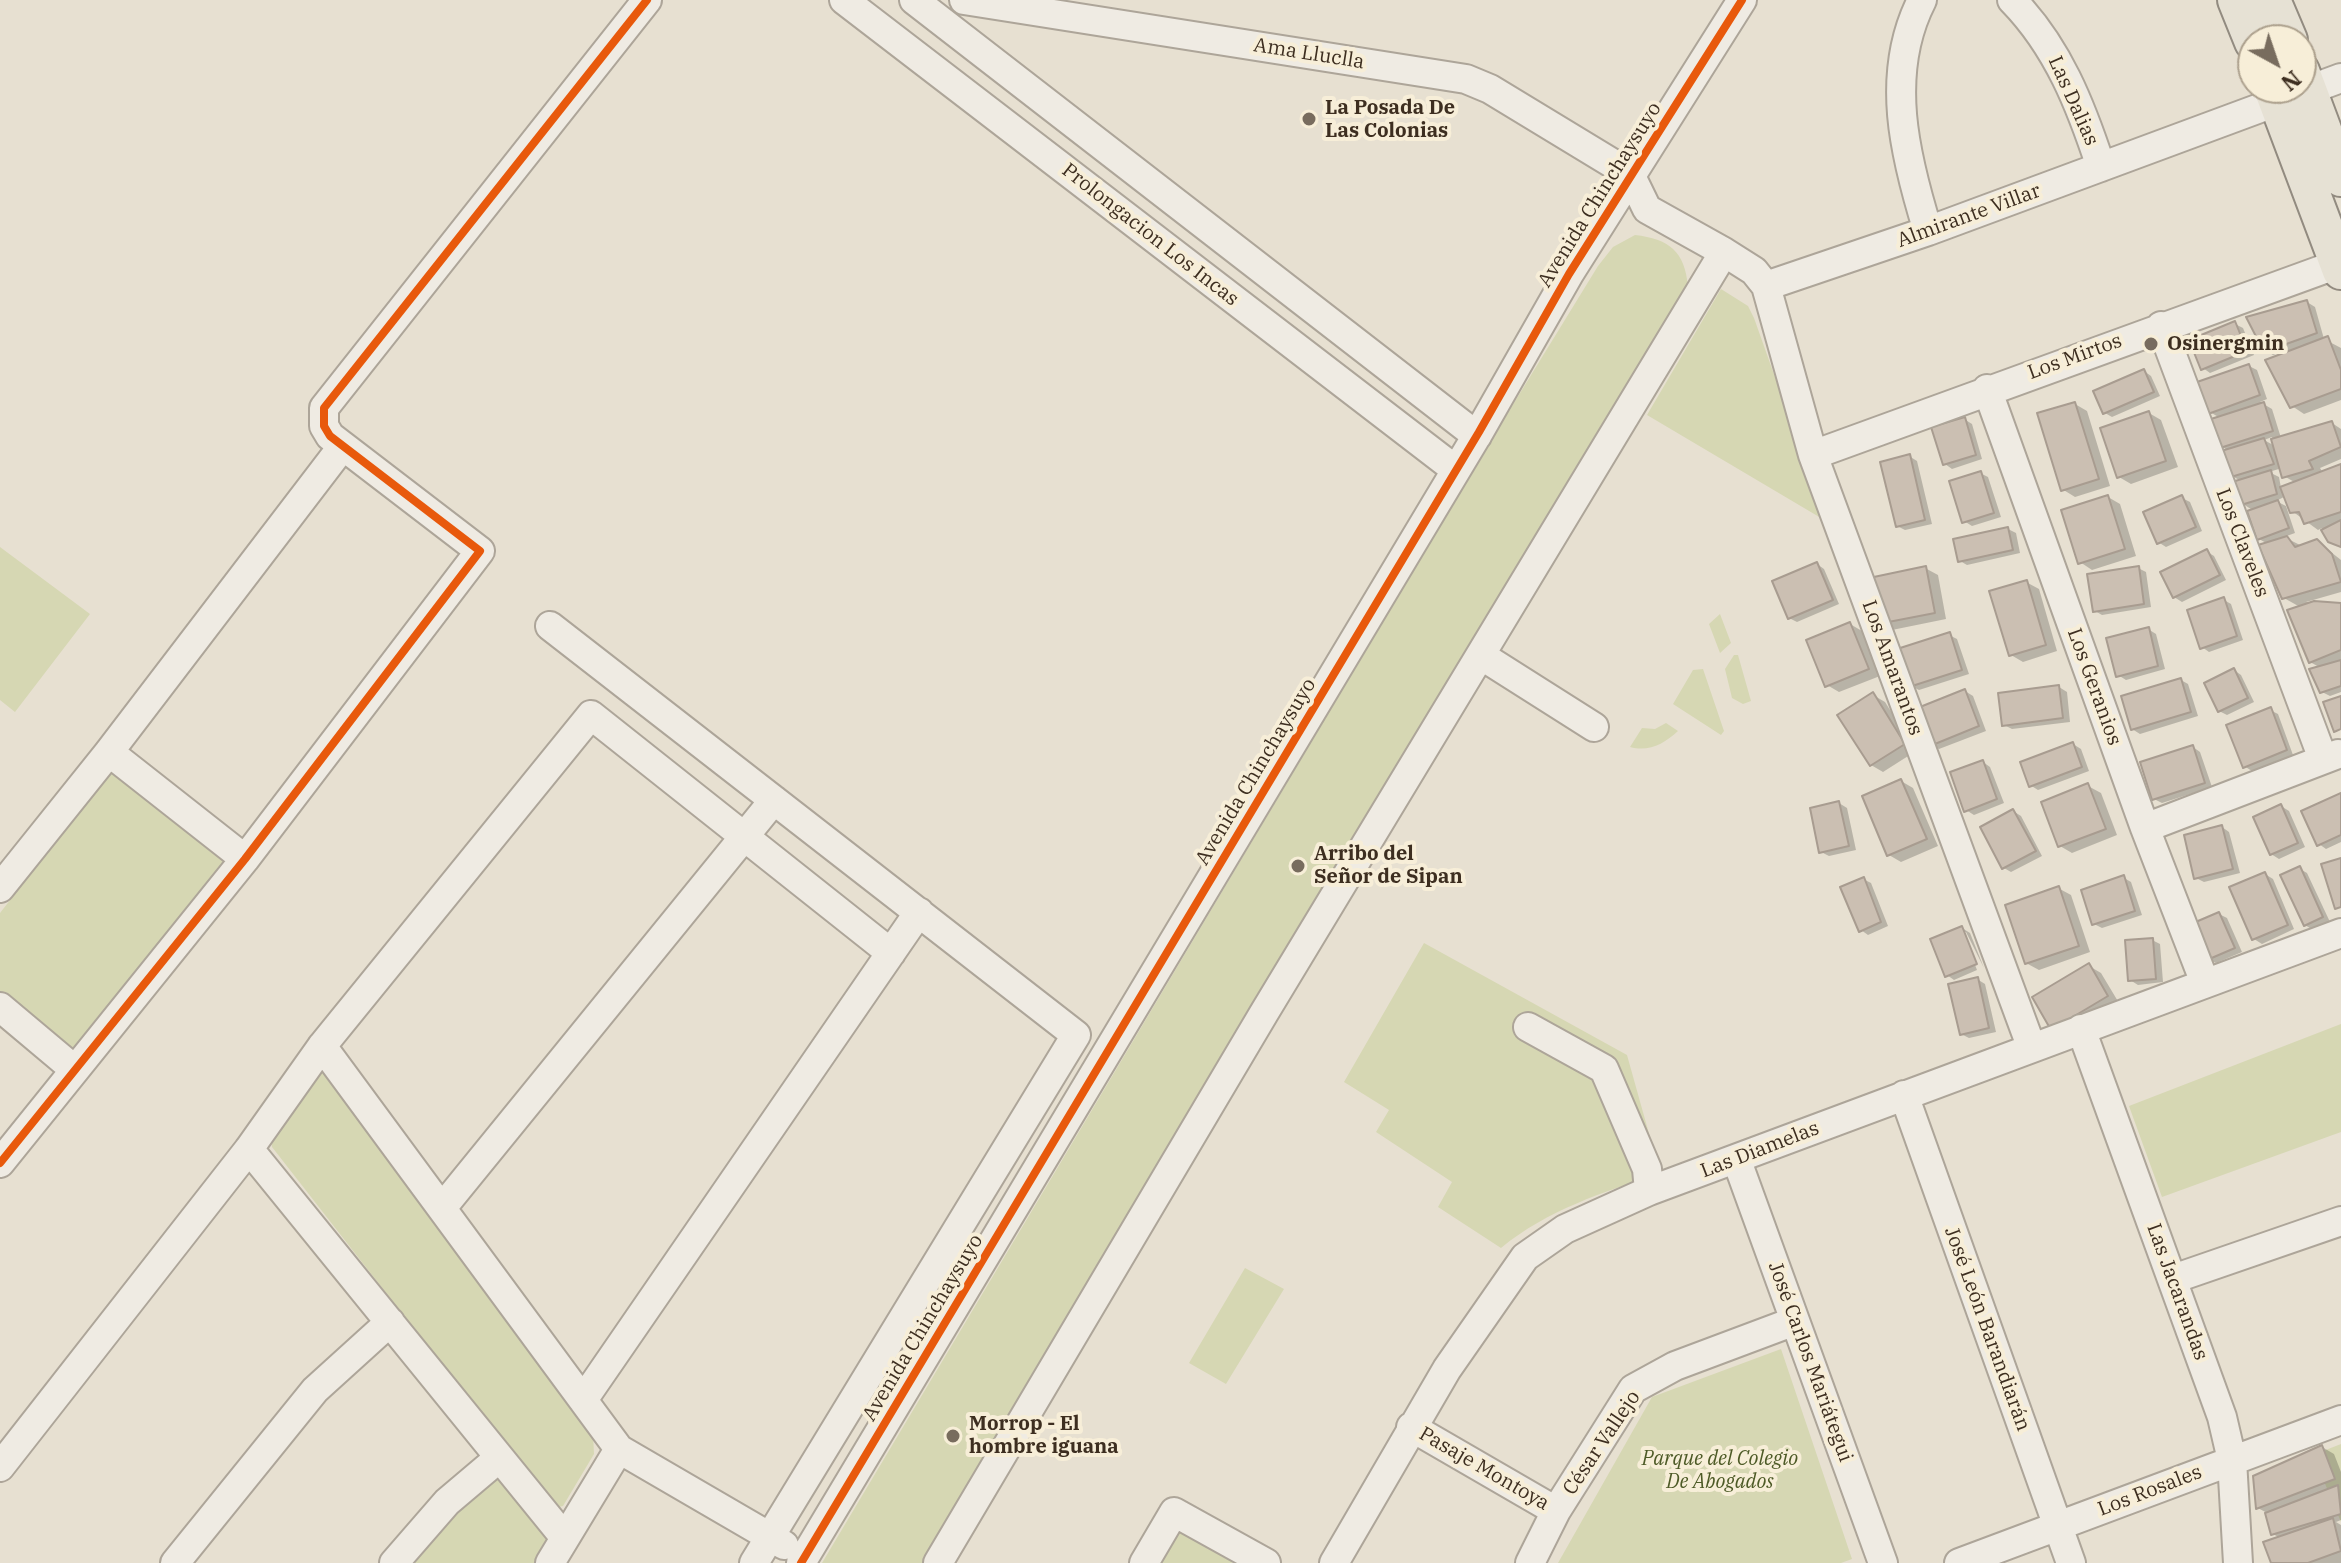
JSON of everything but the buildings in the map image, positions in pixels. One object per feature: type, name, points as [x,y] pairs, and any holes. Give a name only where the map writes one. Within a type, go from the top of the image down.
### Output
[{"type":"main road","points":[[2236,0],[2246,24]]},
{"type":"main road","points":[[2272,0],[2282,24]]},
{"type":"main road","points":[[2304,104],[2340,268]]},
{"type":"main road","points":[[2308,104],[2341,178]]},
{"type":"street","points":[[618,37],[633,0]]},
{"type":"street","points":[[0,1163],[245,859],[480,551],[342,447],[324,426],[324,408],[647,0]]},
{"type":"street","name":"Prolongacion Los Incas","points":[[844,0],[1456,470]]},
{"type":"street","points":[[894,38],[900,0]]},
{"type":"street","name":"Prolongacion Los Incas","points":[[914,0],[1477,436]]},
{"type":"street","name":"Ama Lluclla","points":[[964,0],[1466,79],[1490,89],[1630,174]]},
{"type":"street","name":"Avenida Chinchaysuyo","points":[[803,1560],[1477,436],[1630,174],[1742,0]]},
{"type":"street","points":[[1922,0],[1913,19],[1901,89],[1906,154],[1928,231]]},
{"type":"street","name":"Las Dalias","points":[[2012,0],[2045,40],[2064,73],[2083,113],[2101,167]]},
{"type":"street","name":"Almirante Villar","points":[[1766,286],[2101,167],[2256,104]]},
{"type":"street","points":[[1630,174],[1647,209],[1754,271],[1766,286]]},
{"type":"street","points":[[938,1563],[1264,1013],[1724,252]]},
{"type":"street","name":"Los Mirtos","points":[[1813,455],[2161,326],[2340,268]]},
{"type":"street","name":"Los Amarantos","points":[[1766,286],[1813,455],[2031,1046]]},
{"type":"street","name":"Los Claveles","points":[[2161,326],[2332,756]]},
{"type":"street","name":"Los Geranios","points":[[1987,389],[2145,828],[2205,983]]},
{"type":"street","points":[[0,888],[109,752],[342,447]]},
{"type":"street","points":[[550,626],[1076,1035],[754,1563]]},
{"type":"street","points":[[1482,656],[1594,727]]},
{"type":"street","points":[[0,1467],[249,1149],[322,1046],[591,715],[891,953]]},
{"type":"street","points":[[109,752],[245,859]]},
{"type":"street","points":[[2145,828],[2332,756]]},
{"type":"street","points":[[442,1208],[774,800]]},
{"type":"street","points":[[583,1400],[919,912]]},
{"type":"street","name":"Las Diamelas","points":[[1334,1563],[1411,1427],[1525,1257],[1565,1229],[1649,1191],[1737,1161],[2031,1046],[2341,933]]},
{"type":"street","points":[[0,1007],[75,1070]]},
{"type":"street","points":[[1528,1027],[1604,1069],[1647,1169],[1649,1191]]},
{"type":"street","name":"Las Jacarandas","points":[[2081,1029],[2222,1417],[2232,1460],[2238,1563]]},
{"type":"street","points":[[322,1046],[619,1449],[770,1537],[803,1560]]},
{"type":"street","name":"José León Barandiarán","points":[[1904,1095],[2071,1563]]},
{"type":"street","points":[[249,1149],[565,1538]]},
{"type":"street","name":"José Carlos Mariátegui","points":[[1737,1161],[1883,1563]]},
{"type":"street","points":[[2173,1279],[2341,1221]]},
{"type":"street","name":"César Vallejo","points":[[1530,1563],[1556,1511],[1633,1389],[1675,1366],[1795,1321]]},
{"type":"street","points":[[175,1563],[315,1390],[390,1322]]},
{"type":"street","name":"Los Rosales","points":[[1959,1563],[2341,1420]]},
{"type":"street","name":"Pasaje Montoya","points":[[1411,1427],[1556,1511]]},
{"type":"street","points":[[550,1563],[619,1449]]},
{"type":"street","points":[[394,1563],[447,1502],[499,1458]]},
{"type":"street","points":[[1144,1563],[1174,1512],[1266,1563]]},
{"type":"green space","points":[[1635,235],[1657,240],[1673,249],[1683,264],[1688,287],[922,1563],[822,1563],[1493,437],[1598,266],[1613,247]]},
{"type":"green space","points":[[1721,289],[1748,306],[1754,318],[1826,521],[1647,415]]},
{"type":"green space","points":[[0,547],[90,614],[15,712],[0,700]]},
{"type":"green space","points":[[1720,614],[1731,643],[1720,653],[1709,624]]},
{"type":"green space","points":[[1734,655],[1738,655],[1751,701],[1743,704],[1732,698],[1725,669]]},
{"type":"green space","points":[[1703,669],[1724,731],[1721,735],[1673,704],[1693,670]]},
{"type":"green space","points":[[1666,723],[1678,731],[1667,740],[1650,748],[1630,747],[1642,728],[1655,729]]},
{"type":"green space","points":[[113,768],[226,860],[75,1054],[0,996],[0,913]]},
{"type":"green space","points":[[1424,943],[1627,1055],[1660,1173],[1557,1213],[1501,1248],[1438,1207],[1452,1182],[1376,1132],[1389,1110],[1344,1082]]},
{"type":"green space","points":[[2341,1024],[2341,1132],[2162,1197],[2129,1106]]},
{"type":"green space","points":[[329,1066],[593,1434],[594,1454],[563,1506],[554,1508],[272,1147],[271,1137],[312,1070]]},
{"type":"green space","points":[[1245,1268],[1284,1289],[1226,1384],[1189,1363]]},
{"type":"green space","name":"Parque del Colegio De Abogados","points":[[1781,1349],[1852,1559],[1841,1563],[1558,1563],[1652,1397]]},
{"type":"green space","points":[[2341,1444],[2341,1522],[2313,1455]]},
{"type":"green space","points":[[503,1478],[550,1538],[535,1563],[403,1563],[485,1480]]},
{"type":"green space","points":[[1179,1529],[1231,1560],[1232,1563],[1159,1563]]},
{"type":"cycle path","points":[[0,1163],[245,859],[480,551],[330,436],[324,426],[324,408],[647,0]]},
{"type":"cycle path","points":[[801,1563],[1479,432],[1569,274],[1742,0]]},
{"type":"place","name":"La Posada De Las Colonias","points":[[1309,119]]},
{"type":"place","name":"Osinergmin","points":[[2151,344]]},
{"type":"place","name":"Arribo del Señor de Sipan","points":[[1298,866]]},
{"type":"place","name":"Morrop - El hombre iguana","points":[[953,1436]]}]
